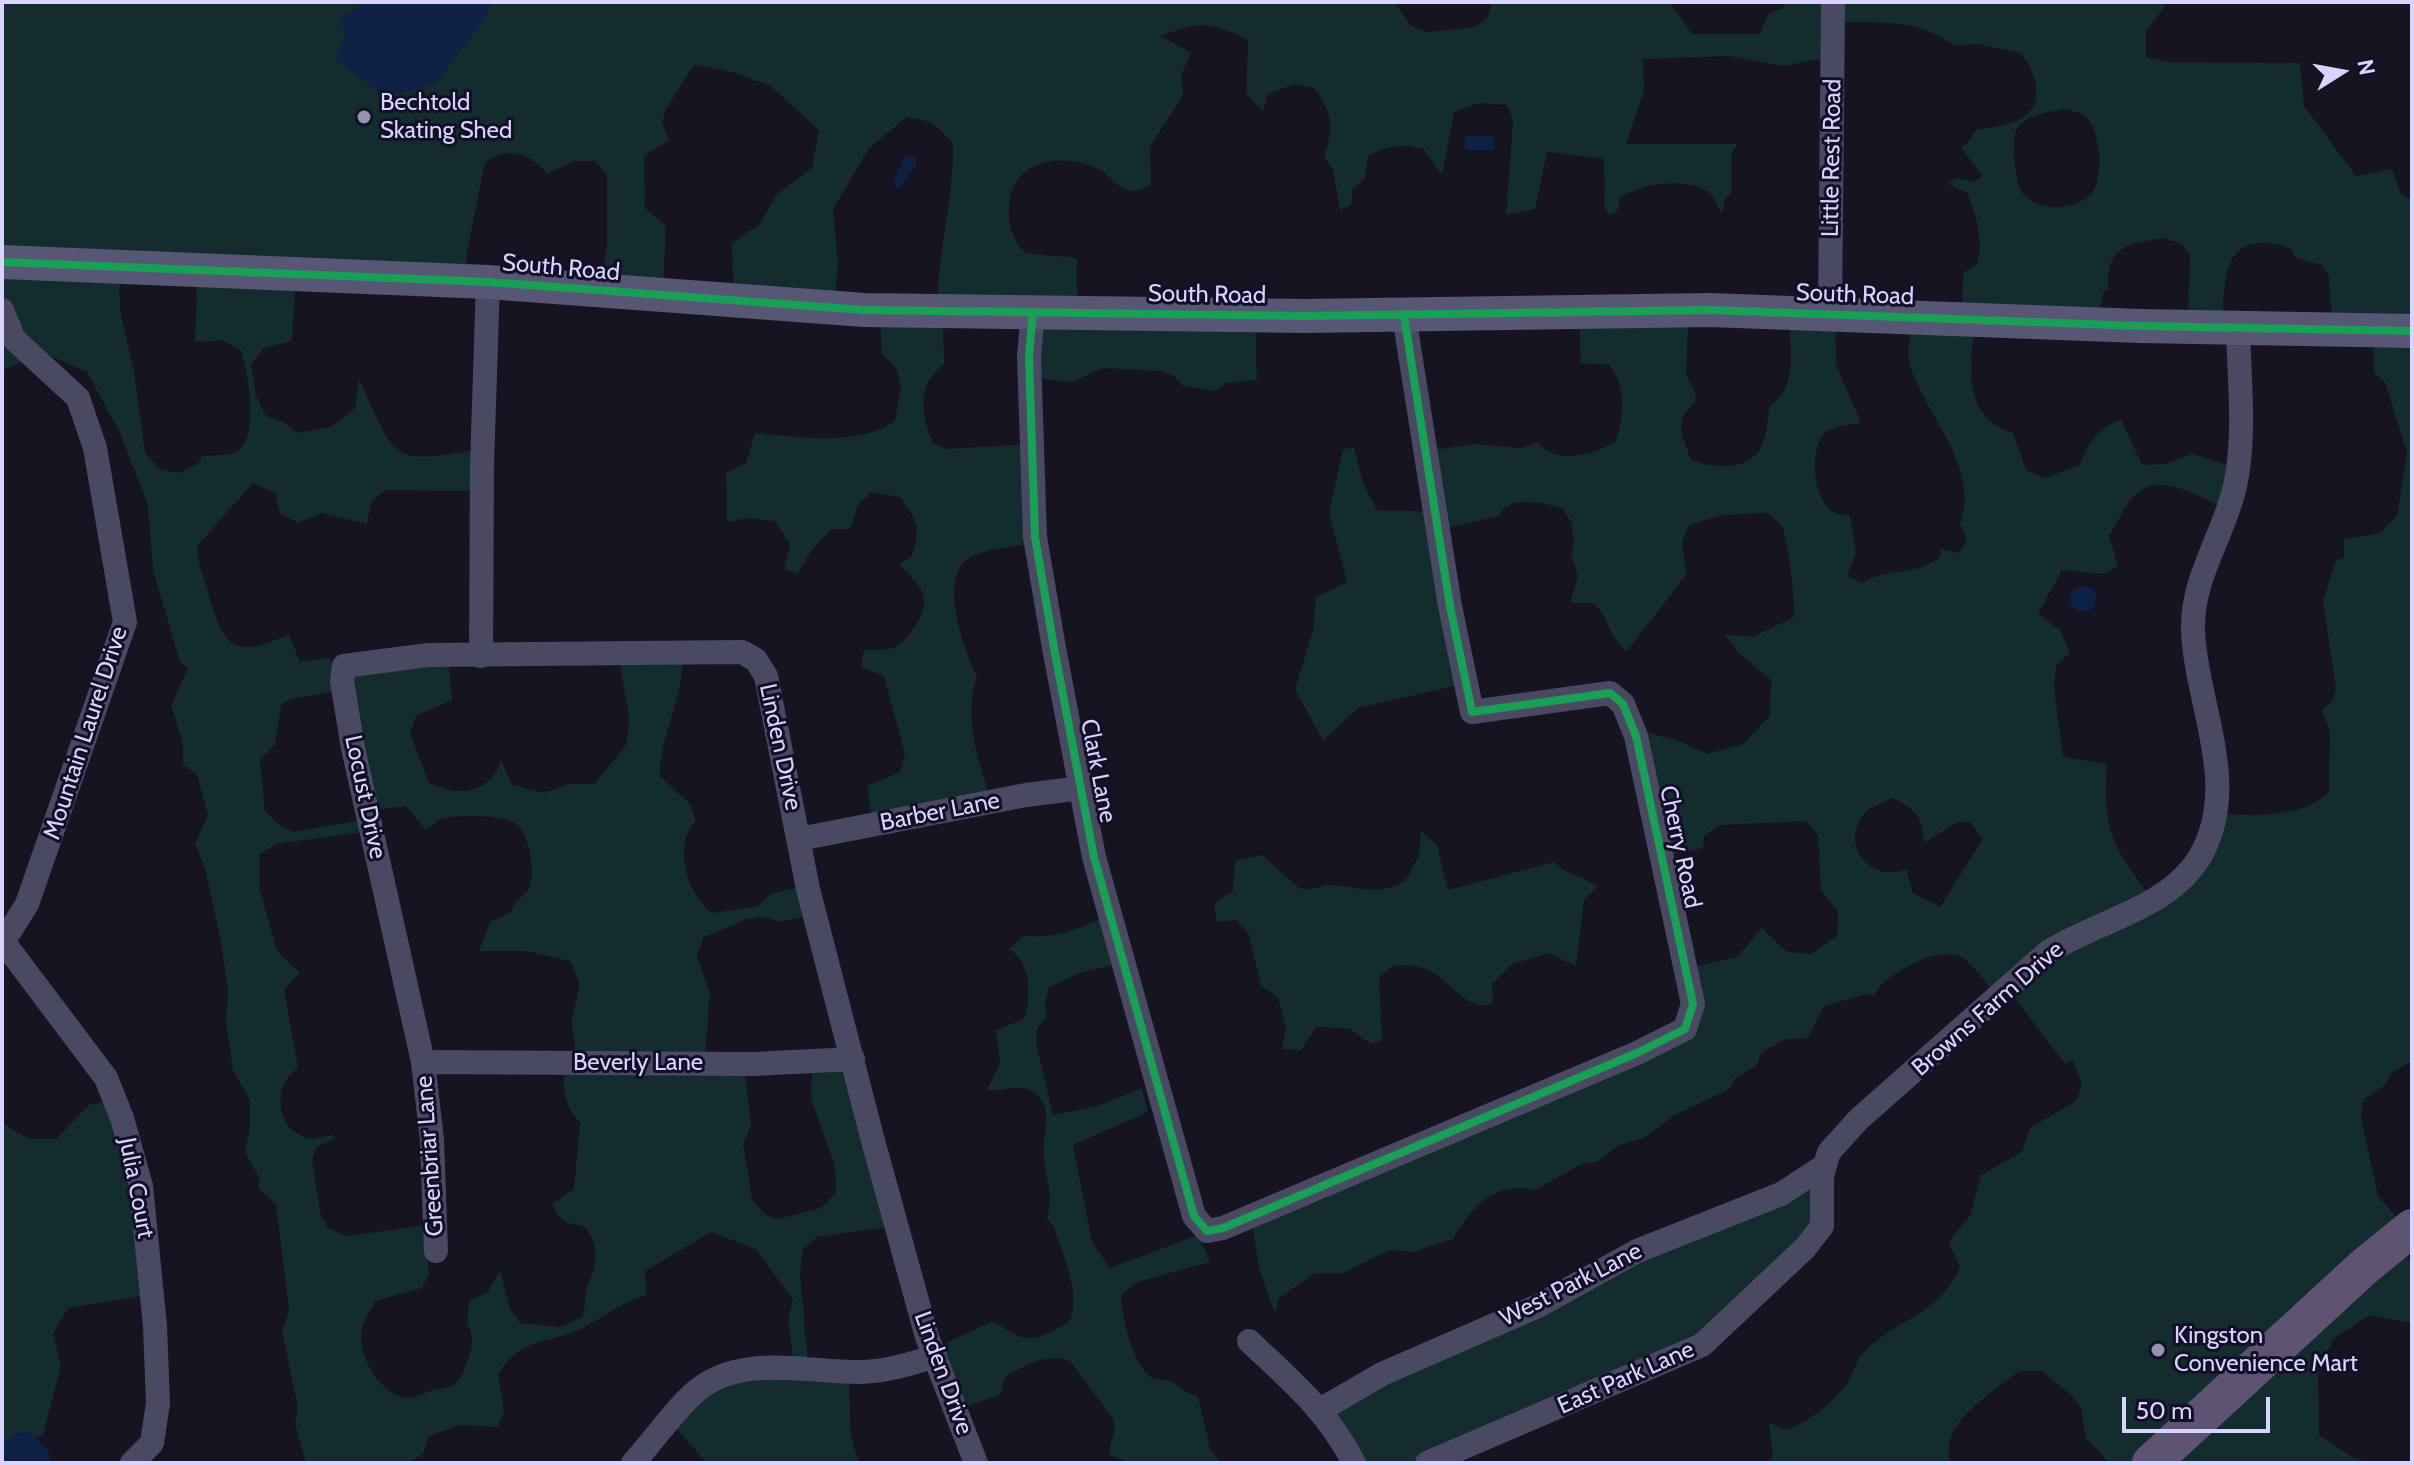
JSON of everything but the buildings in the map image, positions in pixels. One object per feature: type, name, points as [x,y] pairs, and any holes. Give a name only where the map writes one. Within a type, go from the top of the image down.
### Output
[{"type":"main road","points":[[2151,1463],[2365,1266],[2412,1228]]},
{"type":"street","name":"Little Rest Road","points":[[1830,314],[1833,2]]},
{"type":"street","name":"South Road","points":[[2,263],[488,282],[864,310],[1404,316],[1710,310],[2412,331]]},
{"type":"street","points":[[481,656],[482,465],[488,282]]},
{"type":"street","name":"Mountain Laurel Drive","points":[[2,310],[14,339],[78,398],[95,448],[125,622],[27,904],[3,942]]},
{"type":"street","name":"Clark Lane","points":[[1033,312],[1029,356],[1035,537],[1081,788],[1094,857],[1194,1216],[1202,1224]]},
{"type":"street","name":"Cherry Road","points":[[1202,1224],[1207,1231],[1223,1228],[1637,1053],[1685,1029],[1693,1004],[1636,736],[1623,704],[1610,693],[1472,712],[1450,606],[1404,316]]},
{"type":"street","name":"Browns Farm Drive","points":[[1824,1166],[1829,1152],[1859,1119],[2048,952],[2077,933],[2157,899],[2184,878],[2203,852],[2214,819],[2216,784],[2214,746],[2193,632],[2197,591],[2236,484],[2240,414],[2238,328]]},
{"type":"street","name":"Linden Drive","points":[[481,656],[742,652],[756,660],[766,676],[799,839],[853,1059],[935,1356],[976,1463]]},
{"type":"street","name":"Locust Drive","points":[[423,1062],[353,748],[342,681],[344,666],[398,657],[481,656]]},
{"type":"street","name":"Barber Lane","points":[[799,839],[1026,795],[1081,788]]},
{"type":"street","name":"Julia Court","points":[[3,942],[106,1078],[122,1118],[141,1186],[155,1326],[158,1403],[152,1443],[132,1463]]},
{"type":"street","name":"Beverly Lane","points":[[423,1062],[753,1064],[853,1059]]},
{"type":"street","name":"Greenbriar Lane","points":[[423,1062],[432,1140],[436,1251]]},
{"type":"street","name":"West Park Lane","points":[[1320,1410],[1382,1374],[1538,1306],[1637,1251],[1781,1194],[1824,1166]]},
{"type":"street","name":"East Park Lane","points":[[1427,1463],[1702,1345],[1805,1248],[1822,1226],[1824,1166]]},
{"type":"street","points":[[1249,1341],[1320,1410],[1339,1433],[1354,1463]]},
{"type":"street","points":[[633,1463],[696,1391],[729,1375],[775,1366],[863,1372],[906,1366],[935,1356]]},
{"type":"green space","points":[[2,2],[1394,2],[1411,26],[1428,32],[1475,27],[1487,19],[1492,2],[1670,2],[1692,34],[1760,34],[1768,14],[1781,9],[1786,2],[2161,2],[2165,6],[2146,32],[2146,57],[2168,62],[2300,63],[2304,106],[2356,176],[2392,169],[2401,194],[2412,200],[2412,1061],[2392,1072],[2384,1086],[2364,1099],[2361,1118],[2378,1196],[2407,1229],[2397,1243],[2412,1263],[2412,1318],[2410,1323],[2370,1315],[2334,1338],[2318,1371],[2319,1435],[2354,1458],[2375,1463],[2110,1463],[2086,1438],[2081,1407],[2071,1395],[2042,1371],[2019,1371],[1959,1422],[1949,1449],[1951,1463],[1768,1463],[1773,1457],[1769,1423],[1787,1430],[1820,1411],[1846,1385],[1858,1360],[1873,1344],[1927,1308],[1951,1284],[1960,1266],[1948,1242],[1970,1216],[1981,1175],[2022,1152],[2030,1128],[2076,1101],[2082,1085],[2073,1060],[2065,1064],[2008,989],[1995,994],[1970,964],[1951,954],[1926,959],[1899,971],[1874,996],[1867,994],[1824,1006],[1808,1038],[1786,1039],[1762,1052],[1756,1066],[1735,1078],[1731,1088],[1675,1115],[1644,1138],[1619,1145],[1597,1162],[1582,1164],[1535,1190],[1520,1188],[1496,1193],[1476,1207],[1453,1239],[1413,1252],[1390,1250],[1343,1273],[1313,1274],[1278,1299],[1275,1314],[1259,1268],[1251,1215],[1684,1028],[1690,968],[1737,957],[1762,928],[1787,952],[1811,954],[1837,936],[1838,912],[1821,890],[1818,835],[1806,821],[1719,825],[1704,836],[1703,848],[1664,857],[1635,729],[1679,741],[1707,754],[1743,744],[1770,716],[1771,680],[1739,653],[1724,634],[1753,637],[1794,617],[1789,556],[1779,523],[1768,513],[1723,515],[1689,525],[1682,542],[1686,575],[1627,651],[1617,642],[1594,603],[1570,603],[1578,576],[1571,554],[1574,544],[1572,523],[1562,508],[1519,502],[1504,509],[1498,516],[1442,529],[1468,683],[1358,708],[1323,741],[1295,689],[1314,627],[1315,598],[1347,582],[1329,513],[1343,449],[1354,448],[1363,483],[1377,510],[1436,512],[1428,451],[1473,444],[1522,448],[1537,442],[1554,454],[1564,456],[1596,451],[1616,441],[1621,421],[1621,392],[1609,365],[1581,363],[1579,316],[1689,310],[1686,374],[1696,394],[1695,403],[1682,422],[1685,443],[1691,460],[1708,465],[1738,465],[1747,462],[1760,449],[1770,406],[1779,398],[1789,377],[1791,352],[1788,316],[1835,315],[1836,364],[1861,423],[1824,434],[1816,451],[1815,474],[1826,505],[1834,512],[1850,516],[1856,553],[1847,576],[1862,583],[1931,563],[1940,557],[1941,549],[1959,553],[1967,540],[1960,524],[1965,504],[1964,484],[1950,445],[1911,369],[1912,319],[1962,316],[1963,273],[1977,264],[1979,237],[1967,193],[1948,184],[1956,178],[1974,182],[1982,176],[1961,147],[1968,143],[1976,130],[2015,121],[2029,113],[2034,105],[2034,78],[2021,53],[1977,44],[1956,46],[1913,26],[1837,22],[1837,55],[1784,66],[1729,56],[1643,59],[1644,91],[1626,144],[1737,144],[1731,154],[1731,193],[1725,199],[1722,214],[1708,192],[1676,183],[1653,185],[1631,192],[1621,197],[1617,211],[1609,215],[1605,208],[1604,159],[1547,152],[1535,209],[1506,215],[1513,120],[1507,105],[1479,103],[1454,112],[1442,175],[1424,149],[1395,146],[1368,156],[1364,180],[1353,188],[1351,205],[1340,210],[1333,170],[1324,156],[1330,138],[1330,120],[1325,104],[1314,88],[1294,84],[1268,94],[1263,111],[1246,93],[1248,40],[1224,29],[1205,25],[1160,36],[1191,53],[1181,75],[1183,95],[1150,147],[1151,185],[1135,191],[1127,190],[1097,168],[1082,163],[1051,161],[1037,165],[1025,172],[1010,197],[1012,231],[1026,253],[1077,258],[1077,309],[1255,317],[1257,380],[1226,383],[1216,391],[1183,386],[1173,375],[1160,371],[1103,368],[1072,382],[1033,378],[1034,311],[943,314],[944,364],[929,381],[923,400],[925,421],[933,443],[946,449],[1031,444],[1036,542],[975,555],[959,569],[955,582],[956,615],[977,676],[971,707],[974,739],[991,801],[872,821],[867,786],[900,772],[905,754],[884,676],[861,667],[864,650],[884,650],[900,644],[922,613],[924,600],[921,590],[899,564],[911,557],[917,532],[914,520],[900,497],[871,492],[858,505],[850,529],[832,529],[813,548],[797,574],[784,569],[790,545],[775,521],[746,518],[727,522],[726,473],[746,463],[755,433],[808,438],[846,437],[881,429],[895,421],[901,386],[896,368],[882,354],[879,309],[937,307],[953,143],[931,122],[907,117],[869,148],[833,209],[838,261],[834,305],[734,298],[732,243],[760,224],[776,195],[812,168],[819,130],[769,85],[729,71],[694,65],[666,109],[662,122],[669,140],[644,156],[645,208],[666,226],[663,293],[600,285],[607,247],[607,175],[595,161],[574,161],[547,174],[527,157],[510,153],[493,157],[485,163],[467,252],[466,278],[296,272],[292,341],[264,348],[251,364],[256,396],[266,416],[284,422],[297,433],[331,427],[355,408],[359,379],[382,428],[401,452],[430,456],[483,449],[481,491],[385,490],[371,502],[367,524],[322,513],[298,523],[280,513],[275,493],[253,483],[197,546],[198,558],[221,628],[235,645],[245,647],[271,642],[289,634],[300,662],[328,658],[343,667],[448,656],[452,700],[416,716],[410,733],[429,783],[462,791],[472,790],[489,780],[501,760],[512,785],[544,793],[570,784],[595,784],[626,744],[629,722],[620,656],[682,652],[680,685],[664,744],[660,776],[690,804],[696,821],[689,830],[684,855],[696,895],[713,913],[758,906],[771,894],[809,885],[817,913],[780,922],[765,917],[747,919],[703,938],[697,956],[710,994],[705,1054],[744,1064],[751,1127],[743,1143],[752,1199],[764,1214],[778,1219],[821,1208],[836,1193],[835,1166],[811,1099],[812,1062],[848,1058],[895,1226],[817,1237],[803,1249],[800,1273],[808,1365],[848,1376],[852,1441],[860,1463],[707,1463],[670,1422],[698,1389],[794,1363],[788,1320],[793,1300],[756,1249],[711,1232],[645,1271],[646,1295],[571,1333],[517,1352],[498,1374],[504,1411],[498,1427],[460,1425],[429,1436],[424,1452],[409,1463],[306,1463],[295,1424],[298,1407],[282,1332],[289,1310],[276,1204],[258,1188],[260,1180],[245,1151],[250,1129],[250,1100],[233,1071],[226,1020],[228,989],[220,937],[205,868],[195,844],[208,815],[197,774],[183,765],[183,744],[171,705],[188,668],[180,662],[153,570],[148,505],[121,435],[87,372],[42,352],[2,371]],"holes":[[[2066,109],[2084,115],[2097,140],[2099,163],[2093,191],[2085,199],[2063,207],[2051,207],[2029,199],[2018,182],[2014,138],[2024,122],[2047,112]],[[2165,238],[2182,244],[2190,256],[2188,324],[2223,324],[2227,272],[2232,259],[2241,249],[2253,244],[2270,244],[2292,249],[2295,258],[2322,265],[2329,276],[2332,327],[2373,332],[2374,373],[2385,382],[2407,453],[2397,516],[2380,533],[2344,539],[2344,558],[2336,560],[2323,601],[2336,688],[2333,700],[2322,710],[2330,732],[2329,792],[2305,807],[2277,814],[2218,814],[2159,897],[2152,898],[2119,851],[2113,837],[2106,806],[2107,764],[2063,757],[2054,688],[2056,666],[2070,653],[2061,631],[2038,614],[2062,570],[2103,574],[2118,566],[2109,536],[2136,494],[2157,485],[2169,486],[2193,493],[2225,509],[2231,466],[2192,454],[2164,464],[2142,465],[2121,419],[2095,437],[2080,465],[2045,478],[2026,470],[2013,433],[1984,415],[1977,402],[1971,372],[1975,321],[2096,323],[2104,291],[2108,290],[2108,275],[2115,255],[2130,245]],[[119,266],[198,269],[195,342],[221,340],[241,350],[244,360],[251,416],[246,441],[240,449],[227,454],[202,456],[198,464],[178,473],[159,469],[145,453],[134,371],[120,311]],[[343,690],[369,811],[406,806],[426,830],[447,817],[490,817],[515,823],[527,842],[531,859],[530,886],[511,912],[490,922],[479,951],[526,951],[570,961],[580,984],[572,1018],[576,1061],[564,1065],[567,1102],[580,1122],[574,1189],[552,1204],[564,1220],[584,1226],[595,1248],[594,1270],[582,1317],[560,1327],[520,1323],[510,1309],[500,1270],[488,1292],[469,1301],[467,1324],[472,1346],[459,1380],[451,1386],[412,1398],[396,1395],[379,1381],[367,1361],[361,1340],[365,1319],[375,1301],[422,1288],[429,1274],[425,1225],[348,1236],[328,1228],[321,1216],[312,1160],[317,1147],[335,1138],[333,1135],[307,1138],[296,1133],[288,1126],[281,1106],[284,1085],[298,1068],[284,989],[300,973],[277,951],[259,887],[259,855],[275,844],[371,831],[367,819],[293,832],[280,826],[265,811],[260,759],[275,744],[281,705],[291,699]],[[1893,798],[1908,806],[1920,820],[1924,843],[1957,822],[1970,822],[1983,839],[1940,907],[1913,893],[1906,869],[1881,871],[1862,858],[1855,837],[1865,813]]]},
{"type":"green space","points":[[1421,831],[1437,845],[1448,890],[1554,862],[1597,887],[1584,900],[1576,966],[1549,953],[1512,964],[1492,984],[1493,1004],[1482,1005],[1463,997],[1430,971],[1417,966],[1394,965],[1379,977],[1382,1040],[1371,1044],[1349,1028],[1316,1027],[1301,1050],[1282,1049],[1286,1029],[1278,997],[1261,986],[1249,934],[1236,920],[1217,922],[1214,903],[1233,891],[1235,861],[1262,855],[1303,889],[1331,885],[1382,889],[1407,878],[1419,857]]},
{"type":"green space","points":[[1113,914],[1125,962],[1079,973],[1049,988],[1045,1001],[1046,1017],[1037,1029],[1037,1047],[1053,1115],[1098,1106],[1142,1088],[1148,1112],[1073,1145],[1092,1242],[1110,1268],[1198,1235],[1210,1262],[1137,1282],[1122,1294],[1123,1313],[1143,1370],[1152,1378],[1172,1382],[1198,1396],[1210,1449],[1221,1463],[1132,1463],[1108,1454],[1115,1429],[1113,1419],[1070,1361],[1062,1359],[1045,1359],[1020,1369],[1005,1377],[1000,1395],[959,1409],[936,1348],[993,1321],[1015,1334],[1031,1338],[1047,1334],[1070,1321],[1073,1298],[1070,1274],[1054,1227],[1047,1219],[1050,1199],[1044,1155],[1044,1104],[1035,1093],[1024,1088],[987,1089],[1000,1064],[996,1030],[1024,1019],[1028,1000],[1026,971],[1009,949],[1024,935],[1058,934]]},
{"type":"green space","points":[[111,1100],[151,1295],[68,1308],[53,1334],[61,1365],[43,1435],[2,1445],[2,1123],[29,1139],[56,1139],[89,1105]]},
{"type":"green space","points":[[1824,1166],[1822,1226],[1731,1318],[1427,1463],[1354,1463],[1320,1410]]},
{"type":"water","points":[[367,2],[493,2],[485,18],[436,83],[392,95],[379,92],[335,59],[346,34],[339,19]]},
{"type":"water","points":[[1465,136],[1494,136],[1494,150],[1465,150]]},
{"type":"water","points":[[906,155],[915,156],[916,165],[899,188],[892,184]]},
{"type":"water","points":[[2083,586],[2092,590],[2096,599],[2092,608],[2083,612],[2074,608],[2070,599],[2074,590]]},
{"type":"water","points":[[31,1432],[49,1452],[50,1463],[2,1463],[2,1444],[18,1433]]},
{"type":"cycle path","points":[[2,262],[488,282],[864,310],[1305,316],[1710,310],[2140,326],[2412,331]]},
{"type":"cycle path","points":[[1033,312],[1029,356],[1035,537],[1054,648],[1094,857],[1194,1216],[1207,1231],[1223,1228],[1637,1053],[1685,1029],[1693,1004],[1636,736],[1623,704],[1610,693],[1472,712],[1450,606],[1404,316]]},
{"type":"place","name":"Bechtold Skating Shed","points":[[364,117]]},
{"type":"place","name":"Kingston Convenience Mart","points":[[2158,1350]]}]
